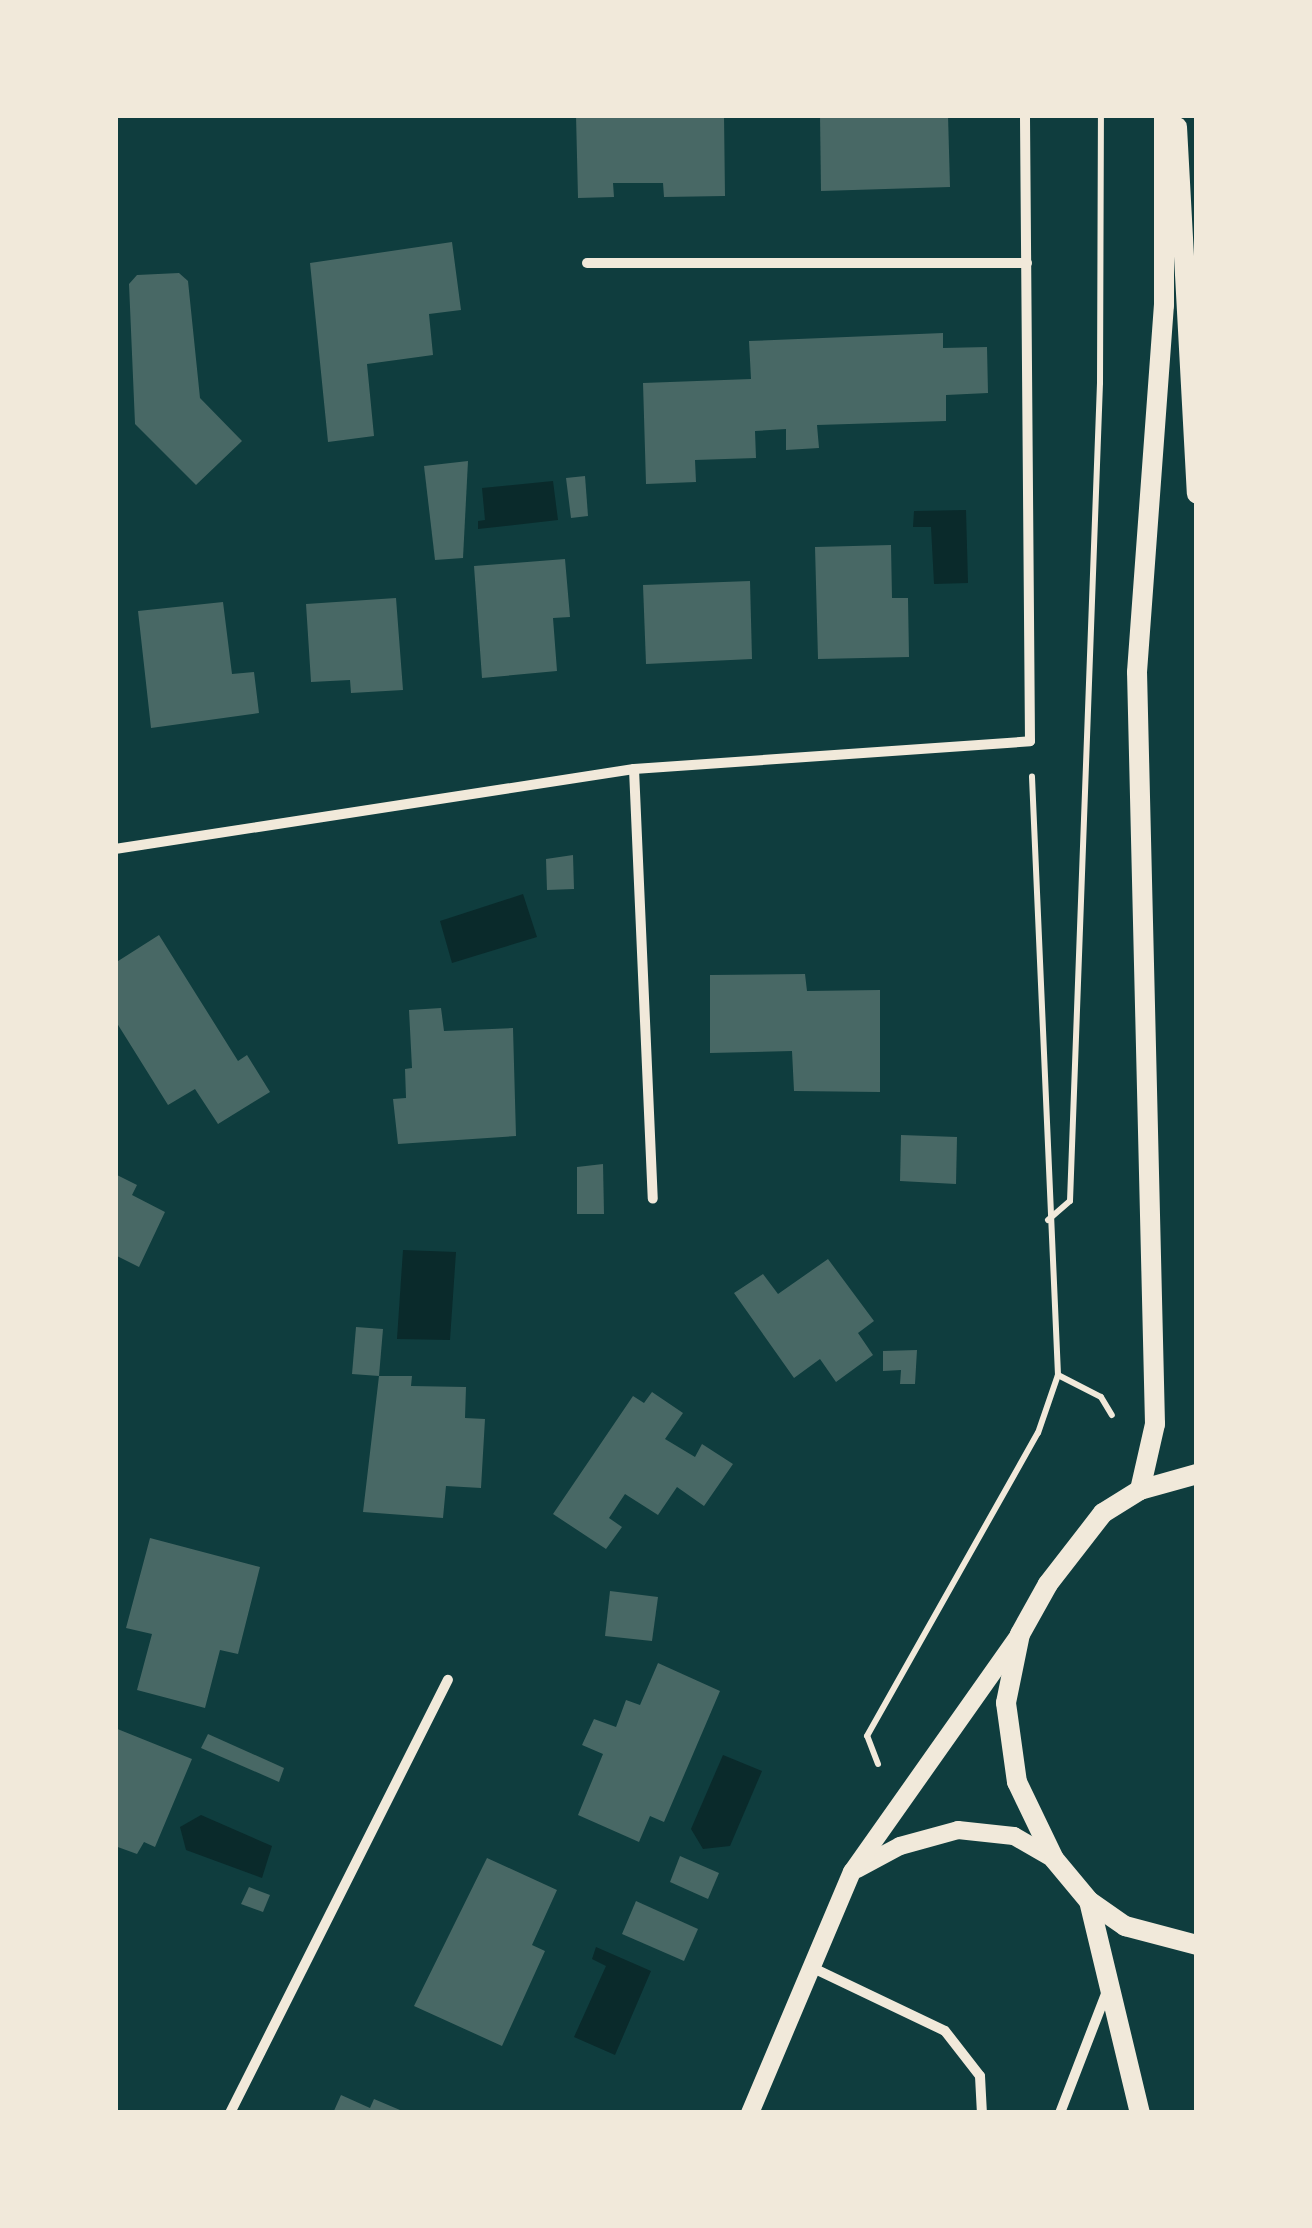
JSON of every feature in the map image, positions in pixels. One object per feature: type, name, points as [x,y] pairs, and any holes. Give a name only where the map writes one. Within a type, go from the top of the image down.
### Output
[{"type":"main road","points":[[1140,1490],[1155,1424],[1137,672],[1164,305],[1164,115]]},
{"type":"main road","points":[[1176,115],[1197,493]]},
{"type":"main road","points":[[1195,1475],[1140,1490],[1103,1514],[1079,1542],[1020,1634],[1006,1703],[1017,1782],[1054,1859],[1090,1900],[1125,1926],[1166,1941],[1197,1945]]},
{"type":"main road","points":[[1090,1900],[1140,2113]]},
{"type":"street","points":[[115,849],[634,769],[1030,741],[1025,115]]},
{"type":"street","points":[[587,263],[1026,262]]},
{"type":"street","points":[[634,769],[654,1200]]},
{"type":"street","points":[[750,2113],[852,1872],[1020,1634]]},
{"type":"street","points":[[230,2113],[448,1680]]},
{"type":"street","points":[[852,1872],[900,1846],[958,1830],[1014,1836],[1054,1859]]},
{"type":"street","points":[[811,1967],[892,2000],[945,2031],[980,2076],[982,2113]]},
{"type":"street","points":[[1060,2113],[1110,1981]]},
{"type":"path","points":[[1048,1220],[1070,1201],[1100,382],[1101,115]]},
{"type":"path","points":[[884,1779],[867,1736],[1038,1433],[1058,1375],[1048,1220],[1030,741]]},
{"type":"path","points":[[1058,1375],[1100,1397],[1119,1426]]},
{"type":"water","points":[[553,481],[558,520],[478,529],[478,521],[485,520],[482,488]]},
{"type":"water","points":[[966,510],[968,583],[934,584],[931,527],[913,527],[914,511]]},
{"type":"water","points":[[523,894],[537,937],[452,963],[440,921]]},
{"type":"water","points":[[403,1250],[456,1252],[450,1340],[397,1339]]},
{"type":"water","points":[[723,1755],[762,1771],[730,1846],[703,1849],[691,1829]]},
{"type":"water","points":[[201,1815],[272,1846],[262,1878],[186,1850],[180,1827]]},
{"type":"water","points":[[596,1947],[651,1971],[615,2055],[574,2037],[606,1966],[592,1959]]},
{"type":"building","points":[[576,115],[724,115],[725,196],[664,197],[663,183],[613,183],[614,197],[578,198]]},
{"type":"building","points":[[820,115],[948,115],[950,187],[821,191]]},
{"type":"building","points":[[452,242],[461,310],[429,314],[433,355],[367,364],[374,436],[328,442],[310,263]]},
{"type":"building","points":[[179,273],[188,281],[200,398],[242,441],[196,485],[135,424],[129,284],[137,275]]},
{"type":"building","points":[[943,333],[943,348],[987,347],[988,393],[946,395],[946,421],[817,425],[819,448],[786,450],[786,429],[755,431],[756,458],[695,460],[696,482],[646,484],[643,383],[751,379],[749,341]]},
{"type":"building","points":[[468,461],[463,558],[435,560],[424,466]]},
{"type":"building","points":[[585,476],[588,516],[571,518],[566,478]]},
{"type":"building","points":[[891,545],[892,598],[908,598],[909,657],[818,659],[815,547]]},
{"type":"building","points":[[565,559],[570,617],[553,618],[557,671],[482,678],[474,566]]},
{"type":"building","points":[[750,581],[752,659],[646,664],[643,585]]},
{"type":"building","points":[[396,598],[403,690],[351,693],[350,680],[311,682],[306,604]]},
{"type":"building","points":[[223,602],[232,674],[254,672],[259,713],[151,728],[138,611]]},
{"type":"building","points":[[573,855],[574,889],[547,890],[546,859]]},
{"type":"building","points":[[159,935],[238,1061],[247,1055],[270,1092],[218,1124],[195,1089],[168,1105],[115,1020],[115,963]]},
{"type":"building","points":[[805,974],[807,991],[880,990],[880,1092],[794,1091],[792,1051],[710,1053],[710,975]]},
{"type":"building","points":[[441,1008],[444,1031],[513,1028],[516,1136],[398,1144],[393,1099],[406,1098],[405,1069],[412,1068],[409,1010]]},
{"type":"building","points":[[901,1135],[957,1137],[956,1184],[900,1181]]},
{"type":"building","points":[[603,1164],[604,1214],[577,1214],[577,1167]]},
{"type":"building","points":[[115,1174],[137,1185],[132,1195],[165,1212],[139,1267],[115,1255]]},
{"type":"building","points":[[828,1259],[874,1321],[858,1333],[873,1355],[836,1382],[820,1359],[794,1378],[734,1293],[763,1274],[778,1294]]},
{"type":"building","points":[[356,1327],[383,1329],[379,1376],[352,1374]]},
{"type":"building","points":[[917,1350],[915,1384],[900,1384],[901,1370],[883,1371],[883,1351]]},
{"type":"building","points":[[379,1376],[412,1376],[411,1386],[466,1387],[465,1418],[485,1419],[481,1488],[446,1486],[443,1518],[363,1512]]},
{"type":"building","points":[[652,1392],[683,1413],[665,1439],[695,1457],[702,1444],[733,1464],[704,1506],[677,1487],[658,1515],[625,1494],[609,1518],[622,1527],[606,1549],[553,1514],[633,1396],[644,1403]]},
{"type":"building","points":[[150,1538],[260,1567],[238,1654],[220,1650],[205,1708],[137,1690],[152,1634],[126,1628]]},
{"type":"building","points":[[610,1591],[658,1597],[652,1641],[605,1636]]},
{"type":"building","points":[[658,1663],[720,1691],[664,1822],[650,1816],[639,1842],[578,1815],[603,1754],[582,1745],[594,1719],[616,1727],[626,1700],[640,1705]]},
{"type":"building","points":[[115,1728],[192,1759],[155,1847],[144,1842],[137,1854],[115,1846]]},
{"type":"building","points":[[208,1734],[284,1768],[279,1782],[201,1748]]},
{"type":"building","points":[[680,1856],[719,1873],[708,1899],[670,1882]]},
{"type":"building","points":[[487,1858],[557,1890],[532,1945],[545,1951],[502,2046],[414,2006]]},
{"type":"building","points":[[249,1887],[270,1895],[263,1912],[241,1904]]},
{"type":"building","points":[[636,1901],[698,1929],[684,1961],[622,1934]]},
{"type":"building","points":[[341,2095],[370,2108],[374,2099],[407,2113],[333,2113]]}]
